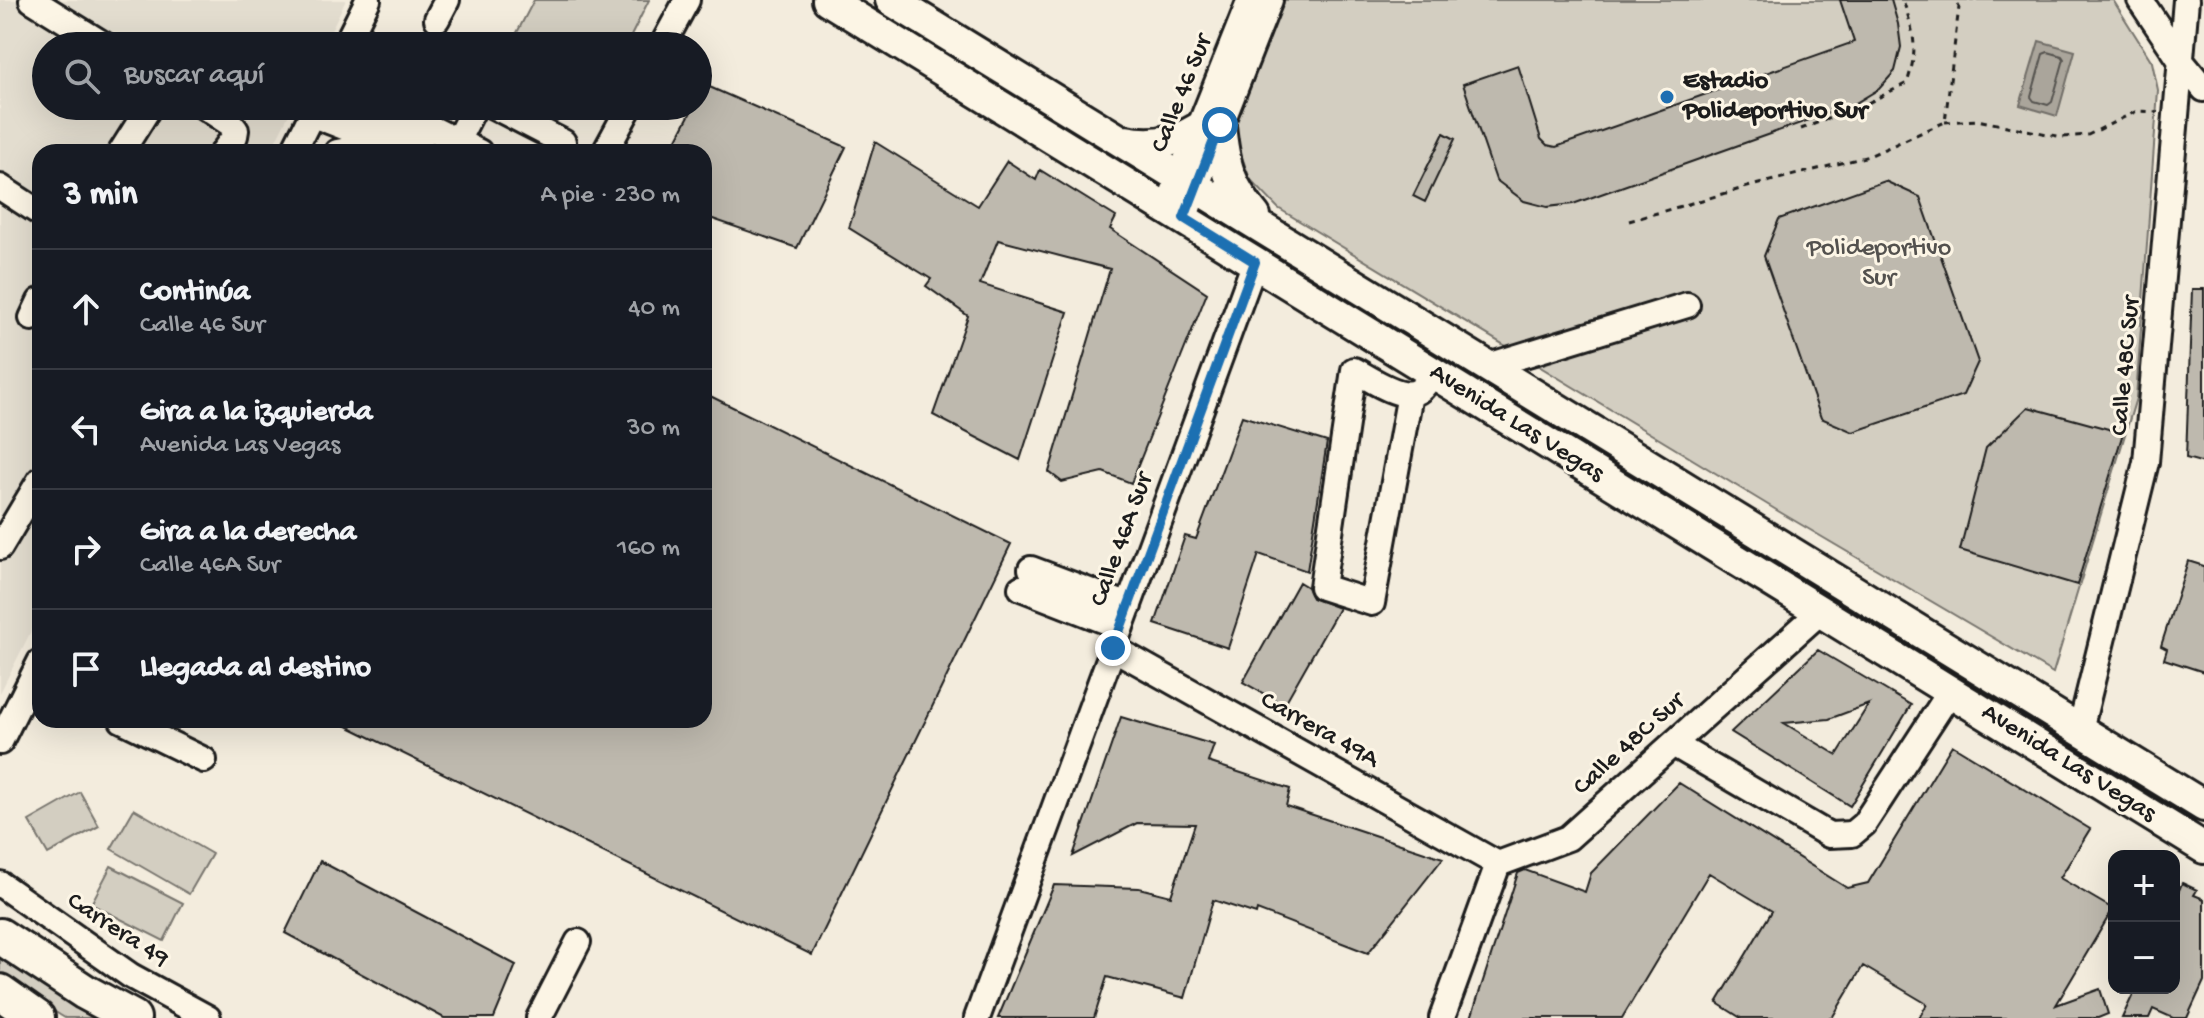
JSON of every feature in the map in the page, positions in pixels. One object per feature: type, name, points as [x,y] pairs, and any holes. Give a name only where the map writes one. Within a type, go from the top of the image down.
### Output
[{"type":"highway","points":[[0,936],[85,992],[133,1018]]},
{"type":"highway","points":[[0,992],[37,1018]]},
{"type":"main road","name":"Avenida Las Vegas","points":[[828,0],[2204,848]]},
{"type":"main road","name":"Avenida Las Vegas","points":[[891,0],[2204,806]]},
{"type":"main road","points":[[1122,141],[1155,144],[1210,127],[1227,173],[1244,203],[1266,230]]},
{"type":"street","points":[[352,32],[368,0]]},
{"type":"street","points":[[670,32],[687,0]]},
{"type":"street","name":"Calle 46 Sur","points":[[1210,127],[1250,0]]},
{"type":"street","name":"Calle 46 Sur","points":[[1176,213],[1210,127],[1270,0]]},
{"type":"street","points":[[2140,0],[2204,89]]},
{"type":"street","name":"Calle 48C Sur","points":[[2080,730],[2146,462],[2186,0]]},
{"type":"street","points":[[35,1],[84,32]]},
{"type":"street","points":[[126,144],[141,120]]},
{"type":"street","points":[[224,120],[236,130],[229,144]]},
{"type":"street","points":[[297,144],[309,120]]},
{"type":"street","points":[[336,120],[390,144]]},
{"type":"street","points":[[371,120],[406,135],[416,144]]},
{"type":"street","points":[[415,120],[464,144]]},
{"type":"street","points":[[468,144],[473,120]]},
{"type":"street","points":[[520,120],[562,144]]},
{"type":"street","points":[[609,144],[622,120]]},
{"type":"street","points":[[0,187],[32,208]]},
{"type":"street","name":"Calle 46A Sur","points":[[977,1018],[1255,262]]},
{"type":"street","points":[[1488,366],[1687,305]]},
{"type":"street","points":[[1363,329],[1354,370],[1322,587],[1372,603],[1410,394]]},
{"type":"street","points":[[1354,370],[1397,392],[1410,394],[1420,391],[1433,372]]},
{"type":"street","points":[[0,547],[32,493]]},
{"type":"street","name":"Carrera 49A","points":[[1026,578],[1121,627],[1498,864]]},
{"type":"street","name":"Calle 48C Sur","points":[[1498,864],[1568,838],[1820,612]]},
{"type":"street","points":[[0,742],[32,684]]},
{"type":"street","points":[[1673,744],[1829,835],[1852,834],[1864,824],[1950,692]]},
{"type":"street","points":[[138,728],[204,760],[166,728]]},
{"type":"street","points":[[1442,1018],[1498,864]]},
{"type":"street","name":"Carrera 49","points":[[0,884],[131,976],[208,1018]]},
{"type":"street","points":[[539,1018],[578,942]]},
{"type":"path","points":[[1801,129],[1864,105],[1907,83],[1916,58],[1912,27],[1903,0]]},
{"type":"path","points":[[1945,122],[1959,7],[1955,0]]},
{"type":"path","points":[[1629,221],[1869,156],[1945,122],[1977,120],[2062,137],[2088,135],[2137,111],[2178,113]]},
{"type":"shaded area","points":[[0,0],[346,0],[330,32],[32,32],[32,120],[286,120],[274,144],[32,144],[32,629],[0,693]]},
{"type":"green space","points":[[534,0],[649,0],[633,32],[517,32]]},
{"type":"green space","name":"Polideportivo Sur","points":[[1279,0],[2113,0],[2152,62],[2158,90],[2136,398],[2053,673],[1778,511],[1278,208],[1250,179],[1235,138],[1236,113]]},
{"type":"green space","points":[[80,792],[99,826],[48,854],[29,821]]},
{"type":"green space","points":[[134,809],[212,854],[189,894],[111,849]]},
{"type":"green space","points":[[111,866],[183,903],[164,941],[91,904]]},
{"type":"green space","points":[[0,950],[106,1018],[65,1018],[60,1015],[0,976]]},
{"type":"water","points":[[2039,41],[2075,51],[2057,116],[2020,105]]},
{"type":"building","points":[[1840,0],[1891,0],[1898,24],[1901,47],[1895,71],[1879,89],[1854,104],[1573,204],[1547,207],[1524,201],[1496,180],[1463,84],[1518,65],[1541,139],[1547,145],[1556,147],[1854,42]]},
{"type":"building","points":[[712,88],[846,147],[797,248],[712,219],[712,144],[674,144],[687,120],[712,120]]},
{"type":"building","points":[[1444,133],[1455,139],[1425,202],[1413,196]]},
{"type":"building","points":[[875,142],[978,206],[1007,161],[1036,180],[1040,170],[1116,217],[1110,229],[1207,293],[1131,483],[1103,472],[1062,482],[1049,472],[1110,269],[998,240],[980,284],[1068,312],[1020,460],[933,415],[968,316],[926,286],[931,279],[849,228]]},
{"type":"building","points":[[1885,181],[1920,197],[1978,362],[1963,395],[1853,432],[1821,418],[1764,256],[1779,219]]},
{"type":"building","points":[[2192,289],[2204,289],[2204,463],[2186,458]]},
{"type":"building","points":[[712,397],[1011,544],[812,955],[351,728],[712,728]]},
{"type":"building","points":[[2028,407],[2123,433],[2077,585],[1960,550],[1986,448]]},
{"type":"building","points":[[1242,416],[1327,442],[1307,571],[1259,554],[1228,648],[1155,624],[1185,536],[1196,539]]},
{"type":"building","points":[[2188,561],[2204,566],[2204,672],[2164,659],[2167,649],[2161,646]]},
{"type":"building","points":[[1299,582],[1307,587],[1312,598],[1339,608],[1284,705],[1243,682]]},
{"type":"building","points":[[1818,650],[1911,705],[1850,806],[1731,732]],"holes":[[[1869,704],[1837,755],[1784,723],[1829,719]]]},
{"type":"building","points":[[1121,717],[1214,745],[1208,762],[1290,789],[1286,806],[1443,858],[1368,953],[1257,910],[1256,914],[1213,900],[1185,998],[1107,977],[1094,1018],[998,1018],[1054,885],[1139,888],[1171,896],[1195,824],[1137,823],[1073,856]]},
{"type":"building","points":[[1952,745],[2090,829],[2060,878],[2108,906],[2108,917],[2056,1005],[2100,989],[2108,1014],[2098,1018],[1919,1018],[1927,1004],[1863,966],[1832,1018],[1741,1018],[1717,1003],[1772,911],[1709,873],[1622,1018],[1471,1018],[1518,873],[1525,870],[1585,892],[1591,873],[1679,783],[1847,888],[1868,883]]},
{"type":"building","points":[[320,861],[516,965],[494,1018],[444,1018],[285,933]]},
{"type":"building","points":[[2182,883],[2197,890],[2194,895],[2204,899],[2204,981],[2187,1018],[2173,1018],[2153,1009],[2149,1018],[2122,1018],[2133,994],[2180,994]]},
{"type":"place","name":"Estadio Polideportivo Sur","points":[[1667,97]]},
{"type":"route","points":[[1113,648],[1255,262],[1184,218],[1220,125]]}]
